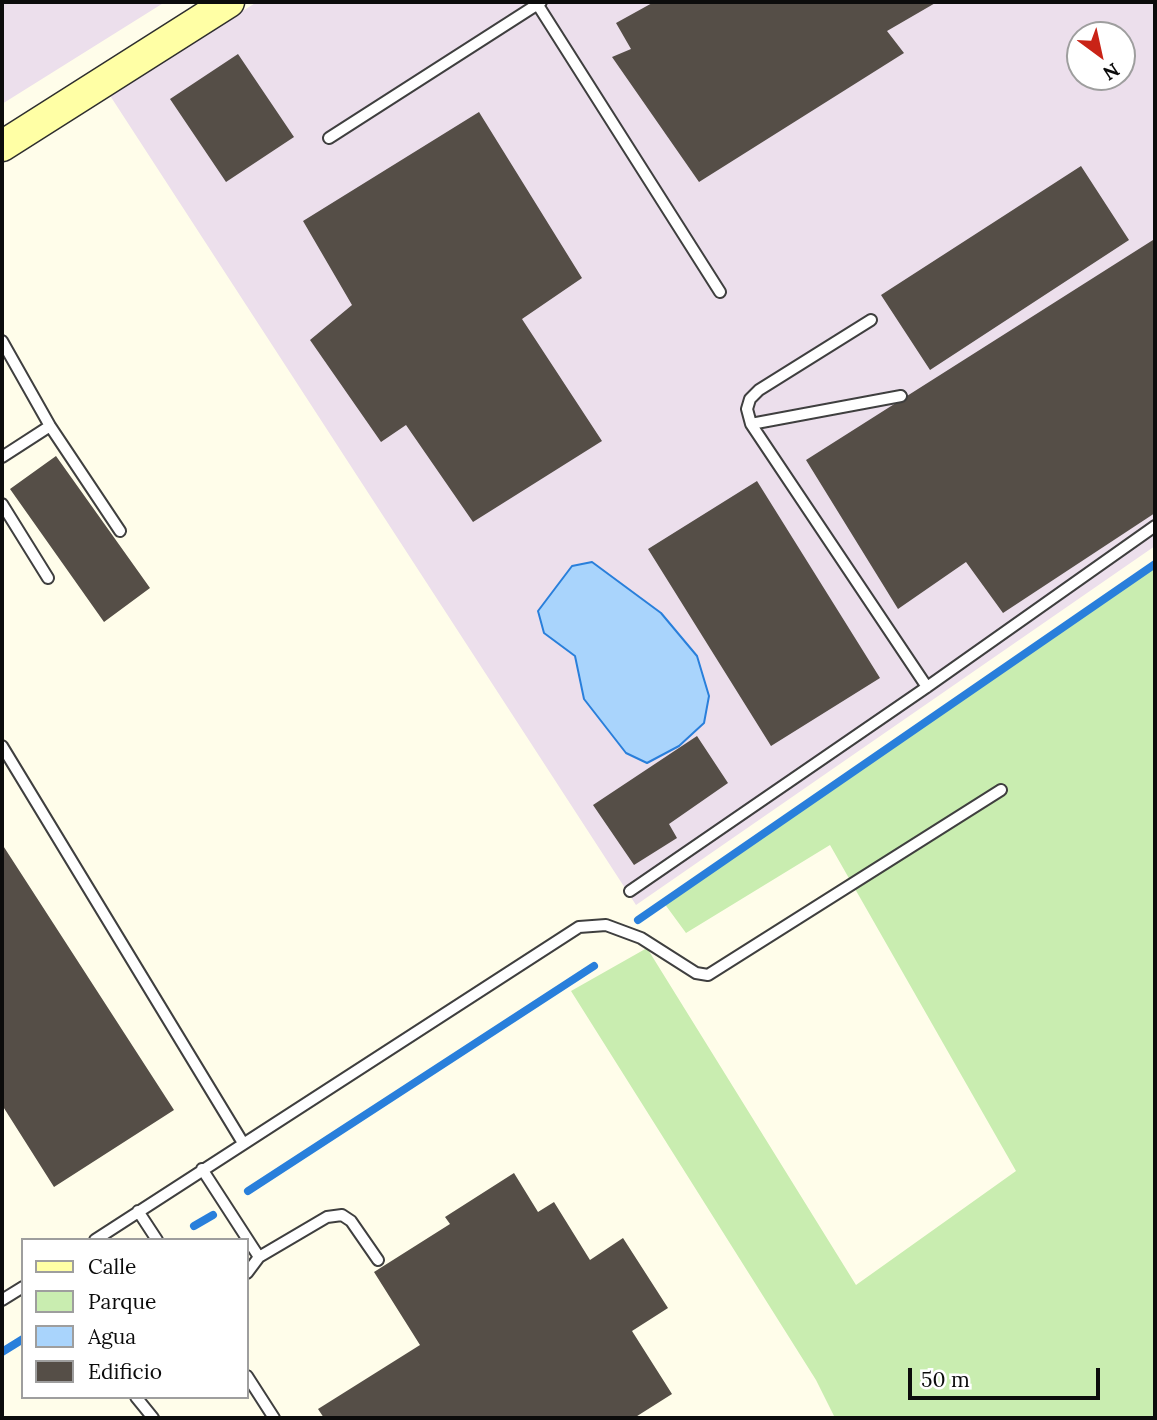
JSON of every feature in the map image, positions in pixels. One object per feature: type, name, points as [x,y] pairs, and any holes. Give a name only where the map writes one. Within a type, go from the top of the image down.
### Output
[{"type":"street","points":[[2,146],[229,2]]},
{"type":"lane","points":[[328,138],[538,2],[720,292]]},
{"type":"lane","points":[[871,320],[759,390],[750,399],[747,409],[751,424],[927,687]]},
{"type":"lane","points":[[2,341],[50,426],[120,531]]},
{"type":"lane","points":[[751,424],[901,396]]},
{"type":"lane","points":[[2,457],[50,426]]},
{"type":"lane","points":[[2,504],[48,578]]},
{"type":"lane","points":[[630,891],[1155,526]]},
{"type":"lane","points":[[2,746],[243,1143]]},
{"type":"lane","points":[[97,1238],[579,928],[606,925],[641,937],[696,973],[708,975],[1001,790]]},
{"type":"lane","points":[[202,1170],[247,1238]]},
{"type":"lane","points":[[138,1211],[156,1238]]},
{"type":"lane","points":[[248,1272],[259,1257],[327,1217],[342,1215],[351,1221],[379,1260]]},
{"type":"lane","points":[[248,1240],[259,1257]]},
{"type":"lane","points":[[2,1300],[21,1288]]},
{"type":"lane","points":[[248,1378],[274,1418]]},
{"type":"lane","points":[[138,1399],[153,1418]]},
{"type":"shaded area","points":[[2,2],[165,2],[2,104]]},
{"type":"shaded area","points":[[257,2],[1155,2],[1155,546],[636,905],[109,94]]},
{"type":"green space","points":[[1155,563],[1155,1418],[835,1418],[816,1380],[571,991],[647,948],[856,1285],[1016,1171],[830,845],[686,933],[664,903]]},
{"type":"water","points":[[592,562],[661,613],[697,656],[709,696],[704,723],[679,746],[647,763],[626,753],[584,699],[575,656],[544,633],[538,611],[572,566]]},
{"type":"building","points":[[654,2],[937,2],[887,31],[904,53],[699,182],[612,57],[631,49],[616,23]]},
{"type":"building","points":[[238,54],[294,137],[226,182],[170,99]]},
{"type":"building","points":[[479,112],[582,278],[522,319],[602,441],[473,522],[406,425],[381,442],[310,340],[352,305],[303,221]]},
{"type":"building","points":[[1081,166],[1129,240],[930,370],[881,295]]},
{"type":"building","points":[[1153,240],[1155,513],[1003,613],[966,562],[898,609],[806,460]]},
{"type":"building","points":[[56,456],[150,588],[104,622],[10,489]]},
{"type":"building","points":[[757,481],[880,678],[771,746],[648,549]]},
{"type":"building","points":[[697,736],[728,783],[669,824],[677,838],[634,865],[593,805]]},
{"type":"building","points":[[2,844],[174,1110],[54,1187],[2,1105]]},
{"type":"building","points":[[514,1173],[538,1212],[554,1202],[590,1260],[623,1238],[668,1308],[632,1331],[672,1394],[634,1418],[324,1418],[318,1409],[420,1345],[374,1272],[450,1224],[445,1217]]},
{"type":"waterway","points":[[638,920],[1155,564]]},
{"type":"waterway","points":[[248,1191],[594,966]]},
{"type":"waterway","points":[[194,1226],[213,1215]]},
{"type":"waterway","points":[[2,1352],[21,1340]]}]
